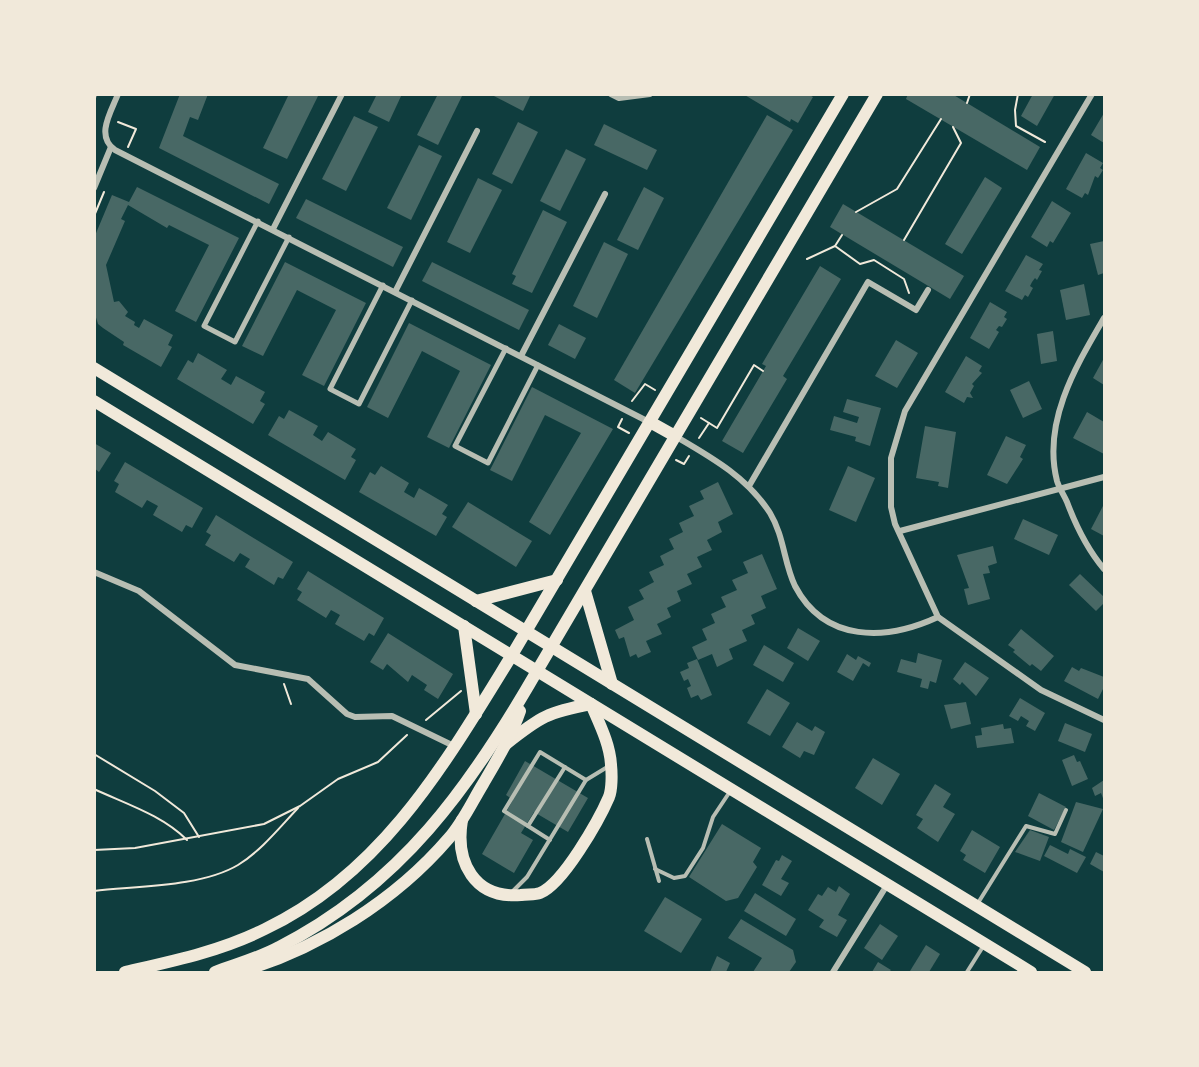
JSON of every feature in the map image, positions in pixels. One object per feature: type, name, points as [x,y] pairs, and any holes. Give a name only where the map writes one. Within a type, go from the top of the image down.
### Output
[{"type":"main road","points":[[125,972],[202,954],[264,930],[308,905],[344,879],[398,826],[456,747],[512,655],[843,94]]},
{"type":"main road","points":[[215,972],[278,948],[359,898],[391,870],[439,818],[521,700],[877,94]]},
{"type":"main road","points":[[94,368],[1085,972]]},
{"type":"main road","points":[[94,401],[1031,972]]},
{"type":"main road","points":[[650,422],[675,436]]},
{"type":"main road","points":[[476,601],[557,580]]},
{"type":"main road","points":[[585,591],[612,684]]},
{"type":"main road","points":[[464,626],[476,714]]},
{"type":"main road","points":[[240,972],[301,949],[358,918],[412,876],[462,820],[506,744],[521,700]]},
{"type":"main road","points":[[506,744],[539,717],[561,709],[591,704]]},
{"type":"main road","points":[[462,820],[459,840],[465,868],[479,884],[508,896],[540,893],[567,871],[609,795],[611,764],[603,732],[591,704]]},
{"type":"street","points":[[118,94],[108,119],[105,138],[111,147],[650,422]]},
{"type":"street","points":[[273,229],[342,94]]},
{"type":"street","points":[[611,94],[619,98],[650,94]]},
{"type":"street","points":[[1092,94],[905,411],[894,442],[889,474],[891,507],[895,524],[900,531],[924,593],[938,617],[1041,690],[1104,720]]},
{"type":"street","points":[[395,292],[477,132]]},
{"type":"street","points":[[95,187],[111,147]]},
{"type":"street","points":[[522,356],[605,194]]},
{"type":"street","points":[[258,221],[204,326],[235,342],[289,237]]},
{"type":"street","points":[[749,486],[868,282],[916,310],[928,290]]},
{"type":"street","points":[[383,285],[330,389],[359,404],[412,300]]},
{"type":"street","points":[[1104,318],[1074,369],[1061,405],[1055,444],[1058,482],[1079,533],[1104,569]]},
{"type":"street","points":[[506,348],[455,446],[488,463],[538,365]]},
{"type":"street","points":[[675,436],[731,471],[749,486],[779,529],[798,590],[812,609],[825,620],[856,633],[878,634],[913,629],[938,617]]},
{"type":"street","points":[[900,531],[1104,477]]},
{"type":"street","points":[[94,572],[139,591],[235,665],[308,679],[346,714],[355,717],[385,714],[418,726],[456,747]]},
{"type":"street","points":[[833,972],[887,885]]},
{"type":"lane","points":[[550,840],[504,811],[540,752],[586,780]]},
{"type":"lane","points":[[508,896],[527,877],[586,780],[611,764]]},
{"type":"lane","points":[[528,826],[565,767]]},
{"type":"lane","points":[[655,869],[674,878],[685,876],[703,848],[713,817],[731,790]]},
{"type":"lane","points":[[1054,841],[1066,810]]},
{"type":"lane","points":[[976,906],[1026,826],[1055,834]]},
{"type":"lane","points":[[646,839],[658,881]]},
{"type":"lane","points":[[967,972],[985,944]]},
{"type":"path","points":[[967,103],[970,94]]},
{"type":"path","points":[[1018,94],[1015,110],[1016,126],[1045,142]]},
{"type":"path","points":[[108,119],[136,129],[124,154]]},
{"type":"path","points":[[856,212],[897,189],[940,119]]},
{"type":"path","points":[[903,240],[961,143],[953,126]]},
{"type":"path","points":[[94,216],[105,190],[95,187]]},
{"type":"path","points":[[807,259],[836,246],[842,235]]},
{"type":"path","points":[[836,246],[860,264],[874,260],[887,268],[904,279],[907,292],[912,295],[920,285],[928,290]]},
{"type":"path","points":[[887,268],[890,263]]},
{"type":"path","points":[[708,423],[717,428],[754,365],[763,371]]},
{"type":"path","points":[[283,674],[284,687],[291,704]]},
{"type":"path","points":[[94,850],[135,848],[264,824],[300,806],[338,779],[378,762],[465,688]]},
{"type":"path","points":[[94,754],[155,791],[184,813],[199,837]]},
{"type":"path","points":[[94,789],[142,810],[178,831],[187,840]]},
{"type":"path","points":[[94,891],[214,876],[238,865],[256,851],[300,806]]},
{"type":"building","points":[[180,94],[208,94],[198,120],[190,117],[183,136],[279,184],[269,204],[159,148]]},
{"type":"building","points":[[289,94],[319,94],[287,159],[263,148]]},
{"type":"building","points":[[377,94],[402,94],[389,122],[368,112]]},
{"type":"building","points":[[438,94],[463,94],[438,145],[417,135]]},
{"type":"building","points":[[490,94],[531,94],[523,111]]},
{"type":"building","points":[[743,94],[808,94],[813,97],[798,123],[791,119],[790,122]]},
{"type":"building","points":[[908,94],[952,94],[1040,147],[1027,170],[906,99]]},
{"type":"building","points":[[1033,94],[1055,94],[1037,126],[1021,116]]},
{"type":"building","points":[[1104,113],[1104,143],[1091,135]]},
{"type":"building","points":[[767,115],[793,130],[635,393],[614,380]]},
{"type":"building","points":[[354,116],[378,127],[346,191],[322,179]]},
{"type":"building","points":[[518,122],[538,132],[512,184],[492,174]]},
{"type":"building","points":[[604,124],[657,150],[647,170],[594,145]]},
{"type":"building","points":[[419,145],[442,156],[411,220],[387,208]]},
{"type":"building","points":[[566,149],[586,159],[560,211],[540,201]]},
{"type":"building","points":[[1086,153],[1103,163],[1100,168],[1103,170],[1098,178],[1095,176],[1088,195],[1085,193],[1082,198],[1066,189]]},
{"type":"building","points":[[985,177],[1002,188],[962,254],[945,244]]},
{"type":"building","points":[[478,178],[502,190],[470,253],[447,242]]},
{"type":"building","points":[[137,187],[239,238],[196,322],[175,311],[209,245],[169,225],[167,228],[128,205],[121,219],[125,221],[106,265],[114,302],[119,301],[128,312],[125,316],[135,322],[134,325],[139,328],[144,319],[173,335],[168,345],[172,347],[161,367],[123,345],[124,342],[98,324],[94,311],[94,238],[112,195],[129,202]]},
{"type":"building","points":[[644,187],[664,198],[638,250],[617,240]]},
{"type":"building","points":[[306,199],[403,247],[393,267],[296,218]]},
{"type":"building","points":[[1052,201],[1071,213],[1053,243],[1050,241],[1047,247],[1031,237]]},
{"type":"building","points":[[843,204],[964,276],[950,299],[830,227]]},
{"type":"building","points":[[543,210],[567,222],[532,293],[512,284],[516,276],[512,274]]},
{"type":"building","points":[[1104,241],[1104,273],[1098,275],[1090,244]]},
{"type":"building","points":[[604,242],[628,254],[597,318],[573,306]]},
{"type":"building","points":[[1026,255],[1043,264],[1037,280],[1035,278],[1030,286],[1033,288],[1028,297],[1025,295],[1022,300],[1005,291]]},
{"type":"building","points":[[285,262],[366,303],[324,386],[302,375],[336,310],[297,290],[263,356],[242,346]]},
{"type":"building","points":[[432,262],[529,310],[519,330],[422,281]]},
{"type":"building","points":[[820,266],[841,279],[783,376],[787,379],[743,453],[722,441],[766,366],[762,364]]},
{"type":"building","points":[[1084,284],[1090,315],[1066,320],[1060,290]]},
{"type":"building","points":[[990,302],[1007,312],[1004,317],[1007,319],[1002,327],[999,326],[996,330],[999,332],[989,349],[970,338]]},
{"type":"building","points":[[409,323],[491,365],[449,448],[427,437],[460,371],[422,351],[388,418],[367,407]]},
{"type":"building","points":[[559,324],[586,338],[575,359],[548,345]]},
{"type":"building","points":[[1053,331],[1057,361],[1041,364],[1037,334]]},
{"type":"building","points":[[896,340],[918,353],[897,388],[875,376]]},
{"type":"building","points":[[198,353],[227,370],[221,379],[231,385],[236,376],[265,392],[260,401],[265,404],[253,424],[177,379],[188,360],[193,363]]},
{"type":"building","points":[[966,356],[982,366],[979,371],[982,373],[972,384],[974,386],[970,393],[973,398],[967,397],[964,403],[945,392]]},
{"type":"building","points":[[1104,358],[1104,385],[1093,378]]},
{"type":"building","points":[[1029,381],[1042,409],[1023,418],[1010,390]]},
{"type":"building","points":[[532,387],[613,429],[550,535],[529,522],[581,433],[545,415],[512,481],[490,470]]},
{"type":"building","points":[[847,399],[881,408],[870,446],[855,441],[856,437],[830,430],[834,416],[857,423],[859,417],[843,412]]},
{"type":"building","points":[[289,410],[318,426],[313,435],[322,441],[328,432],[356,449],[351,457],[356,460],[345,480],[268,435],[279,416],[284,419]]},
{"type":"building","points":[[1087,412],[1104,422],[1104,454],[1073,438]]},
{"type":"building","points":[[925,426],[956,432],[948,488],[938,486],[939,482],[916,478]]},
{"type":"building","points":[[1006,436],[1026,445],[1020,457],[1023,459],[1007,484],[987,475]]},
{"type":"building","points":[[94,443],[111,453],[99,472],[94,468]]},
{"type":"building","points":[[125,462],[203,508],[192,528],[186,525],[182,532],[153,515],[158,506],[147,500],[142,508],[115,492],[119,484],[114,481]]},
{"type":"building","points":[[381,466],[409,483],[404,492],[414,498],[419,488],[448,505],[442,514],[447,517],[436,536],[359,492],[370,472],[375,475]]},
{"type":"building","points":[[848,466],[875,478],[856,522],[829,510]]},
{"type":"building","points":[[718,482],[733,514],[718,522],[722,532],[707,540],[712,550],[697,557],[702,567],[687,574],[692,584],[677,591],[681,601],[667,608],[671,617],[657,624],[662,634],[646,641],[651,652],[638,658],[636,654],[630,657],[624,637],[619,639],[615,630],[634,620],[628,607],[644,599],[639,590],[654,582],[649,572],[664,565],[660,556],[674,549],[669,539],[683,532],[679,523],[694,516],[689,506],[704,499],[700,491]]},
{"type":"building","points":[[468,502],[532,541],[516,567],[452,527]]},
{"type":"building","points":[[1104,504],[1104,536],[1091,529]]},
{"type":"building","points":[[216,515],[293,562],[283,579],[278,577],[274,585],[245,567],[250,559],[240,553],[234,562],[205,545],[211,535],[206,532]]},
{"type":"building","points":[[1023,519],[1058,535],[1049,555],[1014,539]]},
{"type":"building","points":[[993,546],[997,563],[988,566],[990,573],[983,574],[990,599],[968,605],[964,589],[969,588],[957,555]]},
{"type":"building","points":[[762,554],[777,589],[761,596],[766,608],[751,615],[755,624],[742,630],[747,641],[729,649],[733,659],[717,667],[712,654],[698,660],[692,647],[707,640],[702,629],[715,623],[711,614],[726,607],[721,597],[737,590],[732,580],[748,573],[743,562]]},
{"type":"building","points":[[308,571],[384,618],[374,636],[369,633],[364,641],[335,624],[340,615],[331,610],[326,618],[297,600],[302,592],[297,589]]},
{"type":"building","points":[[1080,574],[1104,597],[1104,603],[1096,611],[1069,585]]},
{"type":"building","points":[[798,628],[820,641],[808,661],[787,648]]},
{"type":"building","points":[[1021,629],[1054,656],[1041,671],[1032,664],[1030,666],[1008,645]]},
{"type":"building","points":[[388,633],[453,674],[438,699],[424,690],[427,685],[412,675],[408,682],[387,664],[383,670],[370,662]]},
{"type":"building","points":[[764,645],[794,663],[783,682],[753,665]]},
{"type":"building","points":[[918,653],[942,660],[936,683],[930,681],[928,689],[920,687],[922,679],[897,672],[901,659],[916,663]]},
{"type":"building","points":[[847,654],[856,660],[858,656],[871,663],[869,667],[863,663],[853,681],[837,672]]},
{"type":"building","points":[[697,659],[712,695],[701,700],[698,695],[691,698],[687,688],[691,686],[688,679],[684,681],[680,672],[689,668],[687,663]]},
{"type":"building","points":[[965,662],[989,678],[976,696],[962,682],[960,685],[953,679]]},
{"type":"building","points":[[1072,667],[1104,677],[1104,687],[1098,699],[1064,681]]},
{"type":"building","points":[[767,689],[790,703],[770,736],[747,723]]},
{"type":"building","points":[[1020,698],[1045,713],[1035,731],[1026,726],[1029,721],[1021,716],[1018,721],[1009,716]]},
{"type":"building","points":[[966,702],[971,724],[951,729],[944,705]]},
{"type":"building","points":[[797,722],[812,731],[815,726],[825,732],[814,755],[804,751],[800,758],[782,747]]},
{"type":"building","points":[[1065,723],[1092,734],[1085,752],[1058,741]]},
{"type":"building","points":[[1003,724],[1004,729],[1011,728],[1014,743],[977,748],[975,736],[982,735],[981,728]]},
{"type":"building","points":[[1074,755],[1077,762],[1080,761],[1088,779],[1072,786],[1062,760]]},
{"type":"building","points":[[873,758],[900,774],[882,805],[855,788]]},
{"type":"building","points":[[525,761],[588,798],[568,832],[534,812],[521,833],[533,840],[514,873],[482,854],[513,800],[506,795]]},
{"type":"building","points":[[1104,780],[1104,801],[1101,793],[1095,796],[1092,788]]},
{"type":"building","points":[[935,784],[951,794],[943,807],[955,814],[938,842],[917,828],[923,819],[916,815]]},
{"type":"building","points":[[1039,793],[1066,807],[1054,830],[1028,816]]},
{"type":"building","points":[[1076,802],[1103,809],[1083,852],[1061,842]]},
{"type":"building","points":[[722,824],[761,848],[753,862],[757,867],[738,898],[726,901],[689,877]]},
{"type":"building","points":[[972,830],[1000,847],[985,873],[963,860],[966,855],[960,851]]},
{"type":"building","points":[[1030,830],[1049,837],[1040,861],[1015,852]]},
{"type":"building","points":[[1050,845],[1068,854],[1070,849],[1086,857],[1077,873],[1044,856]]},
{"type":"building","points":[[1096,852],[1104,856],[1104,872],[1090,864]]},
{"type":"building","points":[[782,855],[792,861],[781,879],[789,883],[781,896],[762,885],[776,860],[779,861]]},
{"type":"building","points":[[839,886],[850,894],[838,915],[847,920],[837,937],[819,927],[824,920],[808,910],[818,894],[822,896],[828,887],[836,892]]},
{"type":"building","points":[[755,893],[796,919],[786,936],[744,911]]},
{"type":"building","points":[[665,897],[702,919],[681,953],[644,931]]},
{"type":"building","points":[[741,919],[793,950],[796,962],[789,972],[753,972],[762,958],[728,938]]},
{"type":"building","points":[[880,924],[898,936],[882,960],[864,948]]},
{"type":"building","points":[[926,945],[940,954],[929,972],[910,971]]},
{"type":"building","points":[[717,956],[730,963],[726,972],[710,972]]},
{"type":"building","points":[[878,962],[891,970],[872,972]]}]
